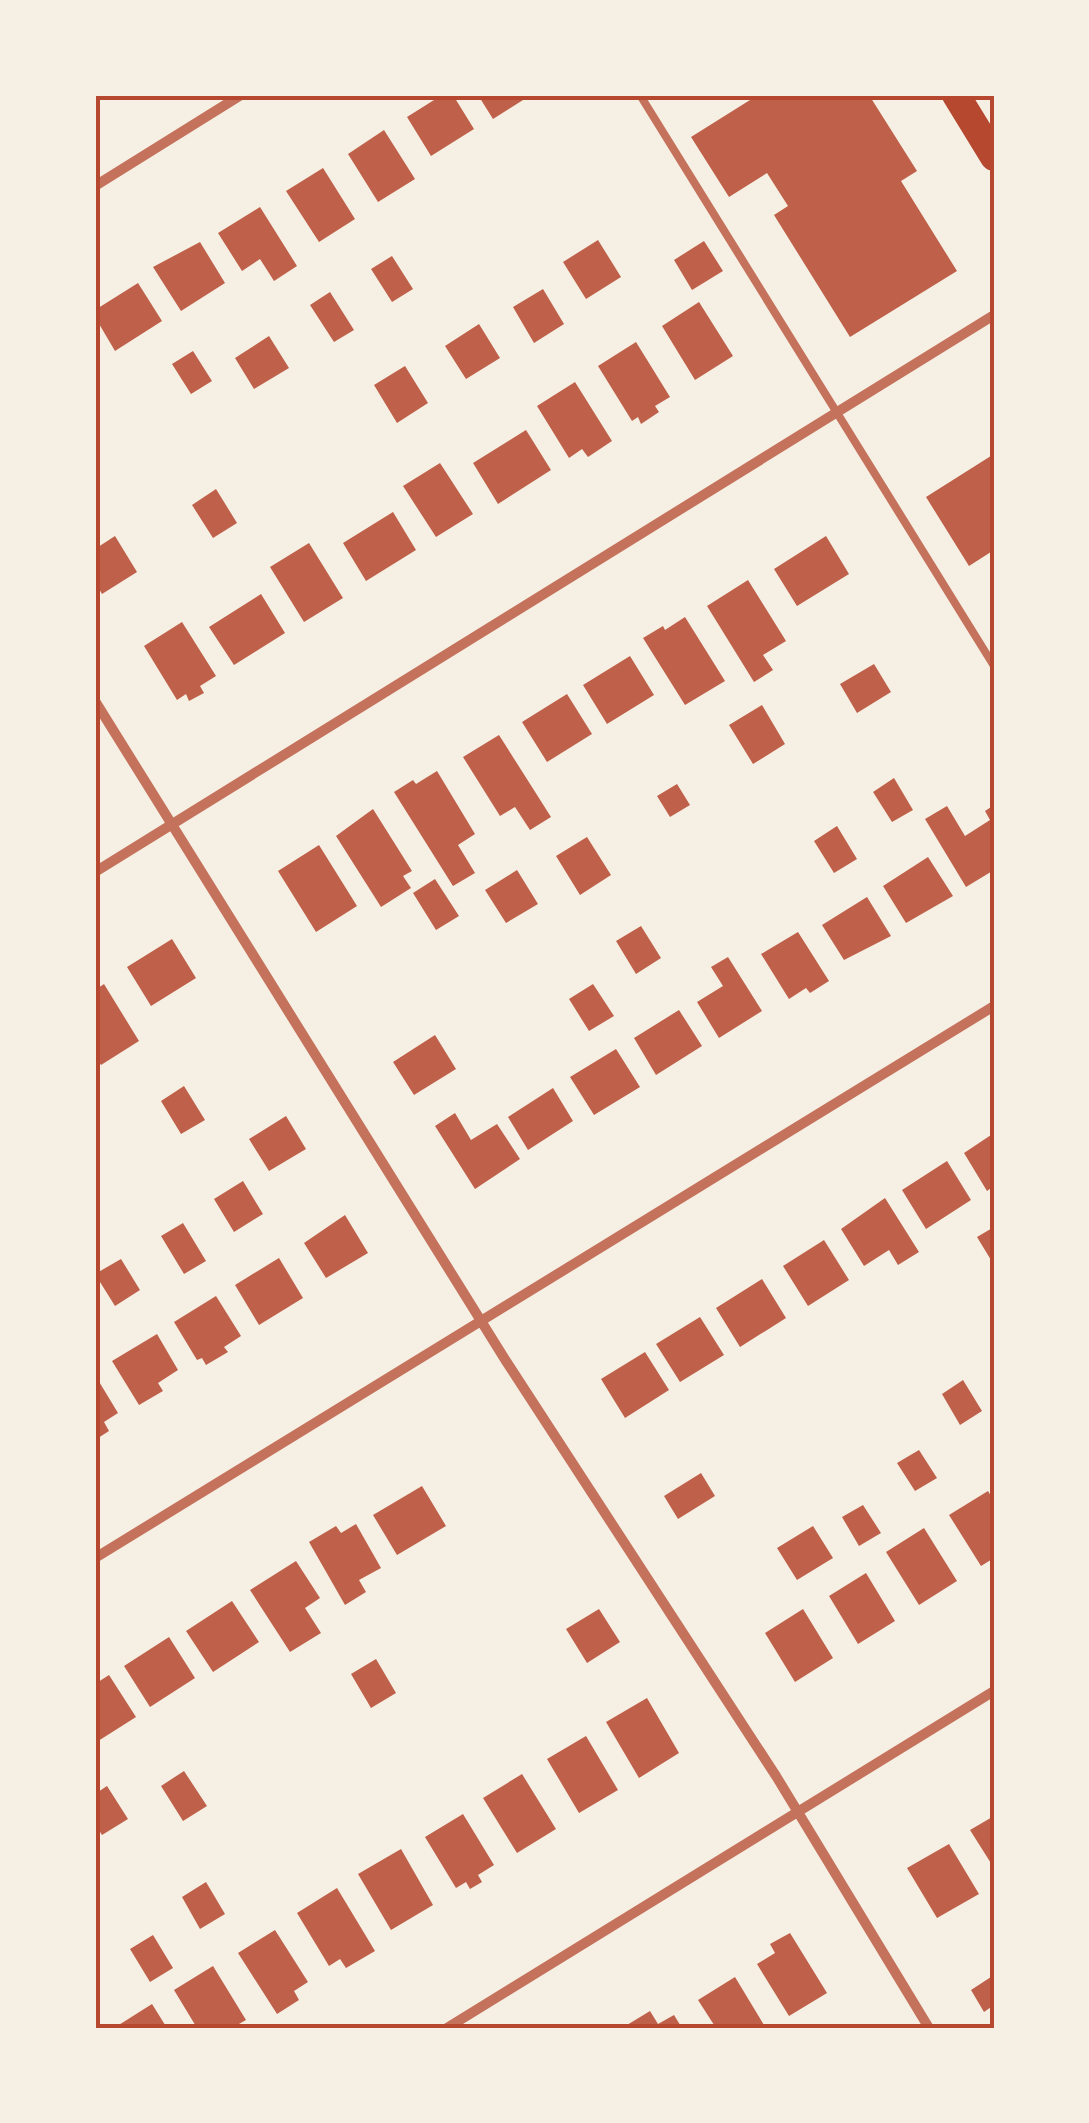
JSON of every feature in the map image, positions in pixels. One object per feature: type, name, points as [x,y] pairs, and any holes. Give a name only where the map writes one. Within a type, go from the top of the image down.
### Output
[{"type":"highway","points":[[956,95],[994,156]]},
{"type":"street","points":[[95,186],[241,95]]},
{"type":"street","points":[[95,872],[994,316]]},
{"type":"street","points":[[95,700],[482,1321],[797,1813],[928,2028]]},
{"type":"street","points":[[95,1558],[994,1006]]},
{"type":"street","points":[[447,2028],[994,1691]]},
{"type":"lane","points":[[642,96],[994,666]]},
{"type":"building","points":[[442,95],[453,95],[474,129],[431,156],[407,117]]},
{"type":"building","points":[[478,95],[531,95],[493,119]]},
{"type":"building","points":[[758,95],[869,95],[917,171],[901,181],[957,271],[850,337],[774,215],[788,206],[767,173],[729,197],[691,137]]},
{"type":"building","points":[[384,130],[415,179],[378,202],[348,154]]},
{"type":"building","points":[[323,168],[355,219],[319,242],[286,191]]},
{"type":"building","points":[[260,207],[297,266],[274,281],[260,259],[242,271],[218,233]]},
{"type":"building","points":[[598,240],[621,277],[586,299],[563,262]]},
{"type":"building","points":[[704,241],[723,271],[692,290],[674,260]]},
{"type":"building","points":[[200,242],[225,283],[181,311],[153,267]]},
{"type":"building","points":[[392,256],[413,289],[392,302],[371,269]]},
{"type":"building","points":[[138,283],[162,321],[115,351],[95,317],[95,310]]},
{"type":"building","points":[[543,289],[564,324],[534,343],[513,307]]},
{"type":"building","points":[[330,292],[354,330],[334,342],[310,305]]},
{"type":"building","points":[[699,302],[733,356],[695,380],[662,326]]},
{"type":"building","points":[[479,324],[500,358],[466,379],[445,346]]},
{"type":"building","points":[[269,336],[289,368],[254,389],[235,358]]},
{"type":"building","points":[[636,342],[670,397],[655,406],[659,412],[641,424],[638,417],[632,421],[598,366]]},
{"type":"building","points":[[193,351],[212,381],[191,394],[172,364]]},
{"type":"building","points":[[405,366],[428,403],[397,423],[374,385]]},
{"type":"building","points":[[575,382],[612,441],[588,457],[582,449],[569,458],[537,406]]},
{"type":"building","points":[[526,430],[551,470],[498,504],[473,463]]},
{"type":"building","points":[[994,454],[994,550],[969,566],[926,497]]},
{"type":"building","points":[[440,463],[473,514],[436,537],[403,486]]},
{"type":"building","points":[[216,489],[237,523],[213,538],[192,505]]},
{"type":"building","points":[[393,512],[416,550],[366,581],[343,543]]},
{"type":"building","points":[[115,536],[137,572],[102,594],[95,582],[95,549]]},
{"type":"building","points":[[826,536],[849,574],[797,606],[774,569]]},
{"type":"building","points":[[309,543],[343,598],[304,622],[270,567]]},
{"type":"building","points":[[748,580],[786,641],[763,655],[773,670],[754,682],[707,606]]},
{"type":"building","points":[[261,594],[285,633],[234,665],[209,627]]},
{"type":"building","points":[[685,617],[725,681],[685,705],[643,638]]},
{"type":"building","points":[[182,622],[216,676],[200,686],[204,693],[189,701],[186,694],[177,700],[144,646]]},
{"type":"building","points":[[630,656],[654,695],[607,724],[583,685]]},
{"type":"building","points":[[874,664],[891,692],[857,713],[840,684]]},
{"type":"building","points":[[567,694],[592,734],[547,762],[522,722]]},
{"type":"building","points":[[762,705],[785,744],[753,764],[729,725]]},
{"type":"building","points":[[499,735],[551,817],[530,830],[515,807],[500,816],[463,757]]},
{"type":"building","points":[[437,771],[475,834],[458,845],[475,873],[453,886],[394,792]]},
{"type":"building","points":[[894,778],[913,810],[892,822],[873,792]]},
{"type":"building","points":[[677,784],[690,805],[670,817],[657,796]]},
{"type":"building","points":[[994,805],[994,870],[966,887],[925,819],[947,806],[965,836],[990,820],[985,811]]},
{"type":"building","points":[[373,809],[412,871],[403,876],[411,888],[381,907],[336,836]]},
{"type":"building","points":[[837,826],[857,859],[834,873],[814,841]]},
{"type":"building","points":[[587,837],[611,875],[580,895],[556,856]]},
{"type":"building","points":[[319,845],[357,906],[316,932],[278,871]]},
{"type":"building","points":[[928,857],[953,896],[906,923],[883,886]]},
{"type":"building","points":[[517,870],[538,904],[506,923],[485,890]]},
{"type":"building","points":[[435,879],[459,916],[436,930],[413,893]]},
{"type":"building","points":[[867,897],[891,936],[844,960],[822,925]]},
{"type":"building","points":[[641,926],[661,958],[636,974],[616,941]]},
{"type":"building","points":[[798,932],[829,981],[810,993],[806,988],[789,999],[761,954]]},
{"type":"building","points":[[172,939],[196,978],[151,1006],[127,967]]},
{"type":"building","points":[[728,957],[762,1011],[719,1038],[697,1002],[723,986],[711,967]]},
{"type":"building","points":[[104,984],[139,1041],[101,1065],[95,1056],[95,990]]},
{"type":"building","points":[[593,984],[614,1016],[589,1031],[569,999]]},
{"type":"building","points":[[679,1010],[702,1046],[656,1075],[634,1038]]},
{"type":"building","points":[[435,1035],[456,1069],[414,1095],[393,1062]]},
{"type":"building","points":[[616,1049],[640,1087],[594,1115],[570,1077]]},
{"type":"building","points":[[184,1086],[205,1120],[181,1134],[161,1101]]},
{"type":"building","points":[[553,1088],[573,1121],[528,1150],[508,1117]]},
{"type":"building","points":[[455,1113],[471,1140],[497,1124],[520,1159],[475,1189],[435,1126]]},
{"type":"building","points":[[286,1116],[306,1149],[269,1171],[249,1139]]},
{"type":"building","points":[[994,1133],[994,1186],[987,1191],[964,1153]]},
{"type":"building","points":[[947,1161],[971,1200],[926,1229],[902,1190]]},
{"type":"building","points":[[243,1181],[263,1214],[234,1232],[214,1199]]},
{"type":"building","points":[[885,1198],[919,1252],[898,1265],[889,1250],[864,1266],[841,1229]]},
{"type":"building","points":[[345,1215],[368,1253],[326,1278],[304,1243]]},
{"type":"building","points":[[183,1223],[206,1261],[184,1274],[161,1236]]},
{"type":"building","points":[[994,1227],[994,1265],[977,1237]]},
{"type":"building","points":[[824,1240],[849,1280],[808,1306],[783,1266]]},
{"type":"building","points":[[279,1258],[303,1298],[259,1325],[235,1285]]},
{"type":"building","points":[[121,1259],[140,1290],[115,1306],[95,1274]]},
{"type":"building","points":[[762,1279],[786,1318],[740,1347],[716,1308]]},
{"type":"building","points":[[216,1296],[241,1336],[224,1347],[228,1352],[206,1365],[202,1358],[197,1360],[174,1322]]},
{"type":"building","points":[[700,1317],[724,1355],[680,1382],[656,1344]]},
{"type":"building","points":[[157,1334],[178,1370],[158,1383],[163,1391],[139,1405],[112,1361]]},
{"type":"building","points":[[645,1352],[669,1390],[625,1418],[601,1379]]},
{"type":"building","points":[[95,1375],[118,1413],[104,1422],[109,1431],[95,1440]]},
{"type":"building","points":[[963,1380],[982,1411],[960,1425],[942,1394]]},
{"type":"building","points":[[919,1450],[937,1478],[915,1491],[897,1463]]},
{"type":"building","points":[[701,1473],[715,1496],[678,1519],[664,1496]]},
{"type":"building","points":[[422,1486],[446,1526],[397,1555],[373,1515]]},
{"type":"building","points":[[988,1491],[994,1501],[994,1558],[981,1566],[949,1515]]},
{"type":"building","points":[[863,1505],[881,1533],[859,1546],[842,1517]]},
{"type":"building","points":[[356,1524],[381,1568],[359,1580],[366,1592],[345,1605],[309,1542],[336,1526],[341,1533]]},
{"type":"building","points":[[813,1526],[833,1558],[797,1580],[777,1548]]},
{"type":"building","points":[[924,1528],[957,1581],[919,1605],[886,1552]]},
{"type":"building","points":[[296,1561],[320,1598],[305,1608],[321,1633],[290,1652],[250,1590]]},
{"type":"building","points":[[866,1573],[895,1621],[858,1644],[829,1596]]},
{"type":"building","points":[[232,1601],[259,1642],[213,1672],[186,1631]]},
{"type":"building","points":[[599,1609],[620,1642],[587,1663],[566,1629]]},
{"type":"building","points":[[803,1609],[833,1658],[795,1682],[765,1633]]},
{"type":"building","points":[[169,1637],[195,1678],[150,1707],[124,1666]]},
{"type":"building","points":[[376,1659],[396,1693],[371,1708],[351,1674]]},
{"type":"building","points":[[109,1675],[136,1717],[95,1743],[95,1684]]},
{"type":"building","points":[[647,1698],[679,1753],[639,1778],[606,1722]]},
{"type":"building","points":[[586,1736],[618,1790],[579,1813],[547,1759]]},
{"type":"building","points":[[184,1771],[207,1806],[183,1821],[161,1786]]},
{"type":"building","points":[[522,1774],[556,1829],[517,1853],[483,1798]]},
{"type":"building","points":[[107,1786],[128,1819],[102,1835],[95,1824],[95,1794]]},
{"type":"building","points":[[463,1814],[494,1865],[478,1875],[482,1882],[470,1889],[466,1882],[456,1888],[425,1837]]},
{"type":"building","points":[[994,1816],[994,1868],[970,1830]]},
{"type":"building","points":[[949,1844],[979,1894],[937,1918],[907,1868]]},
{"type":"building","points":[[401,1849],[433,1905],[391,1930],[358,1874]]},
{"type":"building","points":[[206,1882],[225,1914],[200,1929],[182,1897]]},
{"type":"building","points":[[337,1888],[375,1951],[346,1968],[340,1959],[329,1966],[297,1913]]},
{"type":"building","points":[[275,1930],[308,1982],[294,1991],[299,2000],[277,2014],[238,1953]]},
{"type":"building","points":[[790,1933],[827,1993],[789,2016],[757,1964],[775,1953],[770,1944]]},
{"type":"building","points":[[153,1935],[173,1968],[150,1982],[130,1949]]},
{"type":"building","points":[[213,1966],[246,2020],[232,2028],[197,2028],[174,1990]]},
{"type":"building","points":[[994,1975],[994,2005],[984,2012],[971,1990]]},
{"type":"building","points":[[735,1977],[764,2025],[759,2028],[716,2028],[698,2000]]},
{"type":"building","points":[[152,2004],[167,2028],[114,2028]]},
{"type":"building","points":[[650,2011],[658,2024],[674,2015],[682,2028],[629,2028],[627,2025]]}]
